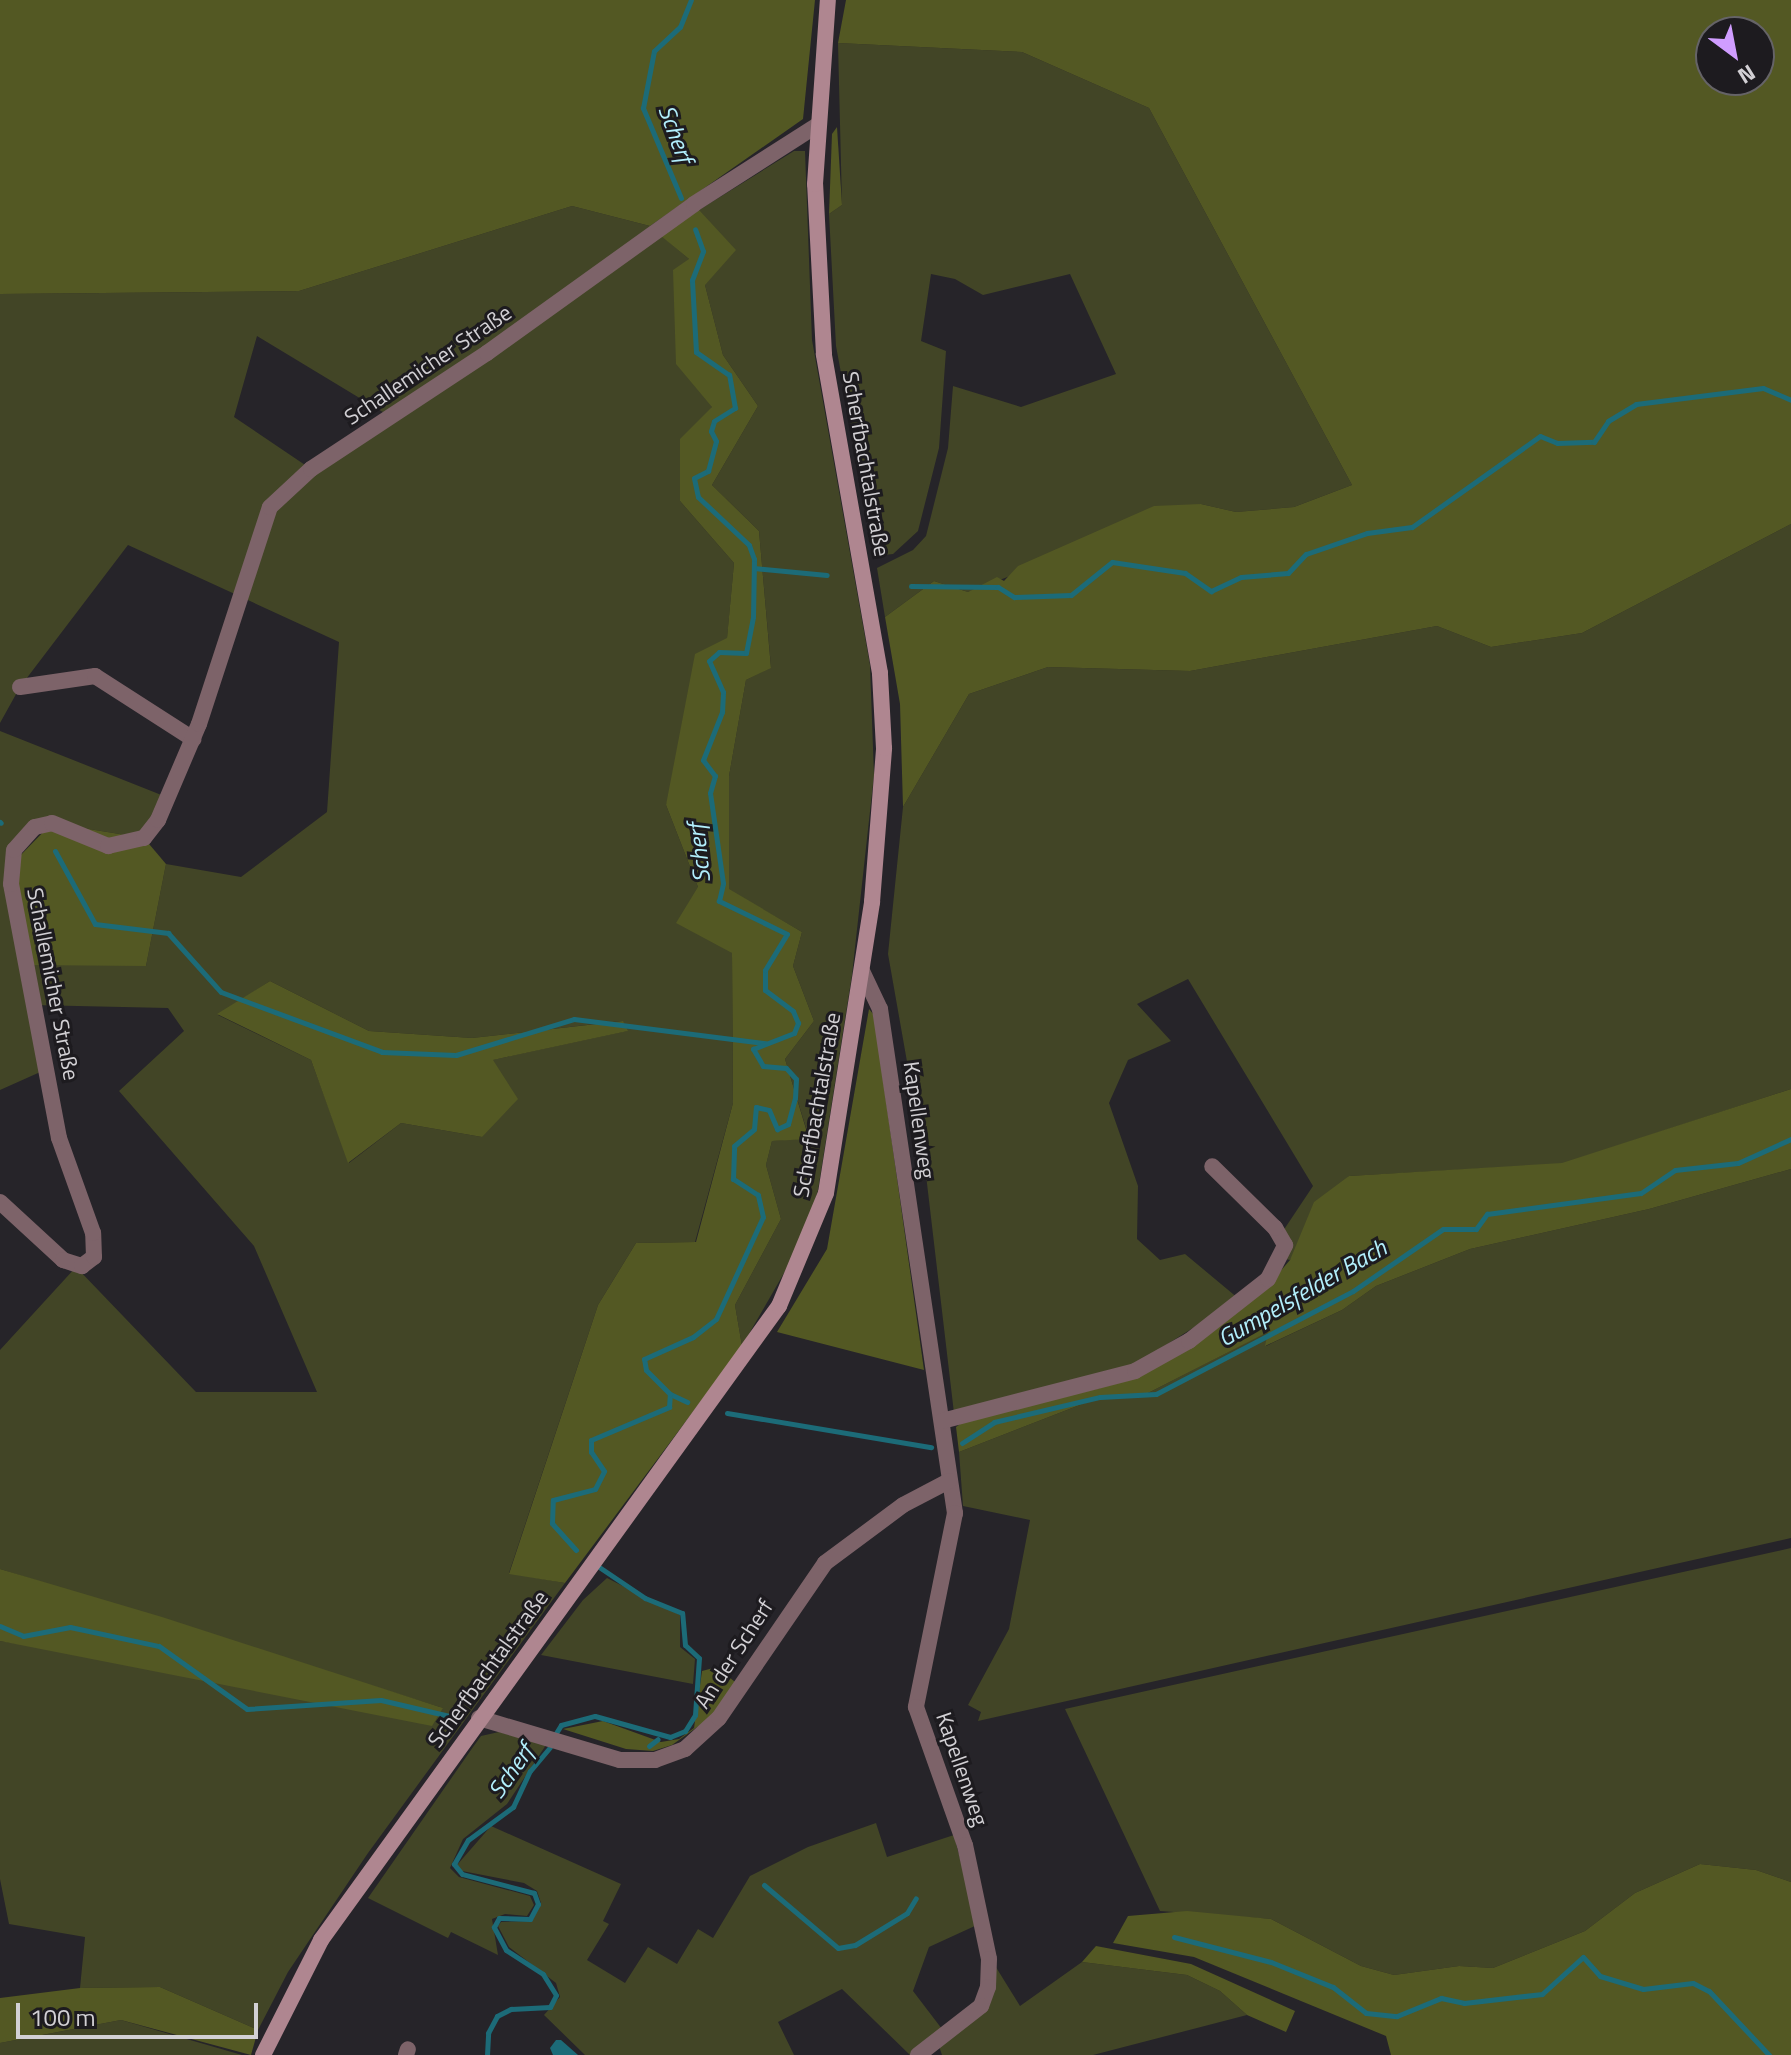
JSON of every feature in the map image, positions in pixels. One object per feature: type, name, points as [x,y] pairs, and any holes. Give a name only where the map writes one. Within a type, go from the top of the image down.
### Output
[{"type":"main road","name":"Scherfbachtalstraße","points":[[263,2055],[321,1940],[734,1369],[796,1273],[826,1193],[862,971],[880,825],[884,706],[824,354],[816,126],[828,0]]},
{"type":"street","name":"Schallemicher Straße","points":[[0,1202],[63,1260],[82,1266],[94,1257],[93,1233],[59,1138],[11,884],[14,850],[35,827],[52,823],[108,846],[144,838],[169,798],[193,739],[270,507],[311,469],[500,344],[694,204],[816,126]]},
{"type":"street","points":[[20,687],[95,676],[193,739]]},
{"type":"street","name":"Kapellenweg","points":[[862,971],[880,1009],[955,1513],[951,1546],[916,1707],[965,1845],[989,1959],[988,1987],[981,2006],[918,2055]]},
{"type":"street","points":[[942,1421],[1135,1371],[1189,1341],[1268,1279],[1285,1245],[1275,1228],[1212,1166]]},
{"type":"street","name":"An der Scherf","points":[[479,1718],[620,1760],[655,1760],[685,1749],[719,1718],[825,1563],[903,1505],[949,1481]]},
{"type":"green space","points":[[0,0],[815,0],[803,119],[650,226],[572,206],[299,291],[0,294]]},
{"type":"green space","points":[[846,0],[1791,0],[1791,524],[1582,633],[1491,647],[1437,626],[1190,671],[1048,667],[969,694],[903,807],[900,704],[885,617],[934,581],[968,592],[997,577],[1004,581],[1018,566],[1154,506],[1201,504],[1236,512],[1294,507],[1352,485],[1149,108],[1022,52],[838,43]]},
{"type":"green space","points":[[838,43],[1022,52],[1149,108],[1352,485],[1294,507],[1236,512],[1201,504],[968,592],[934,581],[885,617],[877,568],[913,550],[926,536],[948,448],[953,386],[1021,407],[1116,374],[1070,274],[983,295],[955,279],[931,274],[921,341],[946,351],[939,448],[918,531],[893,554],[875,556],[836,346],[829,214],[842,205]]},
{"type":"green space","points":[[837,127],[842,205],[829,214],[832,134]]},
{"type":"green space","points":[[794,151],[805,151],[812,340],[870,665],[874,775],[852,975],[818,1190],[803,1240],[742,1346],[735,1305],[781,1219],[766,1165],[772,1141],[809,1138],[785,1059],[814,1021],[793,966],[802,932],[729,890],[729,776],[746,680],[771,667],[759,531],[712,485],[758,406],[723,355],[705,285],[699,210]]},
{"type":"green space","points":[[572,206],[650,226],[689,259],[712,407],[680,501],[734,563],[727,639],[666,805],[698,887],[732,953],[733,1103],[695,1242],[636,1243],[598,1305],[509,1573],[565,1583],[368,1853],[288,1972],[258,2030],[160,1987],[80,1988],[85,1937],[9,1924],[0,1879],[0,1641],[443,1708],[0,1569],[0,1350],[76,1267],[196,1392],[317,1392],[254,1246],[119,1091],[184,1031],[168,1008],[32,1005],[47,1069],[0,1090],[0,731],[169,798],[144,838],[52,823],[14,850],[146,966],[166,864],[241,877],[327,812],[339,642],[128,545],[20,687],[0,723],[0,294],[299,291]],"holes":[[[257,336],[391,417],[311,469],[234,417]],[[270,981],[369,1031],[472,1038],[622,1021],[627,1031],[492,1060],[482,1137],[401,1123],[349,1163],[311,1060],[218,1015]]]},
{"type":"green space","points":[[699,210],[736,250],[705,285],[723,355],[758,406],[712,485],[759,531],[771,668],[746,680],[729,776],[729,889],[802,932],[793,966],[814,1021],[785,1059],[809,1139],[772,1141],[766,1165],[781,1219],[735,1305],[742,1346],[565,1583],[509,1574],[598,1305],[636,1243],[696,1242],[733,1103],[732,953],[676,923],[698,887],[666,805],[695,654],[727,638],[734,563],[680,501],[680,439],[712,407],[676,364],[673,270],[689,259],[661,236]]},
{"type":"green space","points":[[1791,524],[1791,1089],[1562,1164],[1349,1176],[1290,1260],[1285,1259],[1281,1234],[1313,1186],[1188,979],[1137,1004],[1171,1041],[1128,1060],[1109,1103],[1138,1186],[1137,1239],[1160,1260],[1185,1254],[1239,1299],[1134,1365],[954,1413],[924,1158],[888,954],[903,807],[969,694],[1048,667],[1190,671],[1437,626],[1491,647],[1582,633]]},
{"type":"green space","points":[[52,823],[144,838],[166,864],[146,966],[24,965],[11,865]]},
{"type":"green space","points":[[270,981],[369,1031],[472,1038],[623,1021],[628,1031],[493,1060],[518,1099],[482,1137],[401,1123],[348,1163],[311,1060],[217,1014]]},
{"type":"green space","points":[[869,1009],[874,1015],[924,1370],[777,1332],[827,1249]]},
{"type":"green space","points":[[1791,1089],[1791,1169],[1649,1209],[1470,1249],[1376,1286],[1342,1310],[1265,1346],[1268,1332],[1146,1394],[1103,1396],[959,1452],[956,1427],[964,1421],[1100,1388],[1272,1281],[1290,1260],[1314,1202],[1349,1176],[1562,1163]]},
{"type":"green space","points":[[1791,1169],[1791,1538],[978,1721],[981,1712],[968,1705],[1009,1629],[1030,1520],[963,1506],[959,1452],[1103,1396],[1146,1394],[1269,1331],[1266,1346],[1342,1310],[1376,1286],[1470,1249],[1649,1209]]},
{"type":"green space","points":[[1791,1548],[1791,1882],[1756,1870],[1700,1864],[1635,1893],[1585,1931],[1493,1968],[1459,1966],[1394,1975],[1361,1966],[1271,1919],[1160,1911],[1065,1709]]},
{"type":"green space","points":[[0,1569],[162,1617],[443,1708],[432,1726],[0,1641]]},
{"type":"green space","points":[[607,1578],[680,1615],[680,1647],[695,1659],[693,1684],[541,1655],[583,1600]]},
{"type":"green space","points":[[717,1667],[735,1682],[714,1715],[672,1745],[653,1751],[626,1749],[563,1729],[603,1721],[661,1742],[679,1739],[694,1728],[702,1671]]},
{"type":"green space","points":[[499,1732],[546,1745],[507,1804],[463,1839],[450,1868],[459,1877],[530,1896],[534,1905],[527,1916],[505,1914],[492,1919],[498,1955],[451,1932],[448,1938],[368,1898],[481,1736]]},
{"type":"green space","points":[[876,1823],[887,1857],[954,1835],[977,1925],[929,1947],[913,1991],[942,2029],[910,2055],[842,1989],[778,2022],[794,2055],[585,2055],[544,2015],[560,1997],[556,1983],[509,1947],[498,1926],[501,1922],[532,1921],[541,1903],[537,1891],[524,1883],[462,1871],[457,1865],[491,1826],[621,1884],[603,1921],[609,1924],[587,1960],[625,1983],[648,1947],[677,1964],[698,1929],[713,1938],[750,1876],[808,1847]]},
{"type":"green space","points":[[1700,1864],[1756,1870],[1791,1882],[1791,2055],[1391,2055],[1386,2036],[1194,1957],[1113,1943],[1128,1916],[1187,1911],[1271,1919],[1361,1966],[1394,1975],[1459,1966],[1493,1968],[1585,1931],[1635,1893]]},
{"type":"green space","points":[[1096,1946],[1191,1964],[1295,2011],[1286,2032],[1247,2015],[1220,1991],[1187,1975],[1082,1962]]},
{"type":"green space","points":[[1082,1962],[1187,1975],[1220,1991],[1247,2015],[1093,2055],[942,2055],[939,2046],[980,2015],[994,1964],[1020,2006]]},
{"type":"green space","points":[[160,1987],[258,2030],[251,2055],[121,2020],[0,2043],[0,1998],[80,1988]]},
{"type":"green space","points":[[121,2020],[242,2055],[0,2055],[0,2043]]},
{"type":"water","points":[[556,2040],[561,2040],[578,2055],[553,2055],[550,2048]]},
{"type":"waterway","name":"Scherf","points":[[681,198],[643,108],[654,51],[680,27],[691,0]]},
{"type":"waterway","name":"Scherf","points":[[576,1550],[552,1523],[553,1500],[595,1489],[604,1471],[591,1452],[591,1440],[669,1407],[670,1394],[646,1370],[644,1359],[693,1337],[716,1319],[763,1217],[758,1195],[733,1179],[734,1146],[754,1129],[756,1107],[769,1110],[777,1129],[788,1124],[795,1098],[796,1079],[786,1068],[763,1066],[753,1049],[794,1033],[798,1023],[793,1011],[765,990],[765,970],[787,934],[719,901],[723,883],[710,793],[715,776],[703,760],[722,712],[723,692],[709,661],[719,652],[746,653],[753,617],[754,559],[749,545],[698,497],[694,478],[708,471],[716,441],[711,431],[714,421],[735,408],[729,375],[696,352],[692,280],[703,251],[695,229]]},
{"type":"waterway","points":[[911,586],[998,587],[1014,597],[1071,595],[1112,562],[1185,573],[1211,591],[1241,577],[1288,573],[1306,554],[1367,533],[1412,527],[1540,436],[1557,443],[1594,442],[1608,421],[1636,404],[1763,388],[1791,400]]},
{"type":"waterway","points":[[754,568],[827,575]]},
{"type":"waterway","points":[[55,851],[95,924],[168,933],[221,992],[382,1052],[456,1055],[574,1019],[765,1043]]},
{"type":"waterway","name":"Gumpelsfelder Bach","points":[[962,1443],[994,1422],[1100,1397],[1156,1394],[1353,1291],[1443,1229],[1476,1229],[1487,1214],[1641,1193],[1675,1170],[1738,1163],[1791,1139]]},
{"type":"waterway","name":"Gumpelsfelder Bach","points":[[670,1394],[687,1402]]},
{"type":"waterway","name":"Gumpelsfelder Bach","points":[[727,1413],[931,1447]]},
{"type":"waterway","name":"Scherf","points":[[556,1733],[561,1725],[595,1716],[670,1737],[685,1731],[695,1715],[699,1658],[685,1645],[682,1613],[645,1598],[599,1567]]},
{"type":"waterway","points":[[0,1626],[23,1636],[70,1627],[159,1646],[247,1709],[381,1700],[458,1718]]},
{"type":"waterway","points":[[649,1746],[658,1739]]},
{"type":"waterway","name":"Scherf","points":[[487,2055],[488,2033],[497,2016],[511,2009],[550,2007],[556,1995],[543,1974],[506,1950],[494,1927],[499,1918],[530,1919],[538,1904],[534,1893],[462,1874],[454,1864],[468,1840],[513,1807],[530,1771],[550,1747]]},
{"type":"waterway","points":[[764,1885],[838,1948],[855,1945],[907,1913],[916,1898]]},
{"type":"waterway","points":[[1174,1937],[1271,1962],[1333,1987],[1366,2013],[1397,2016],[1441,1998],[1464,2003],[1542,1994],[1583,1957],[1600,1976],[1643,1989],[1693,1983],[1709,1991],[1769,2055]]}]
